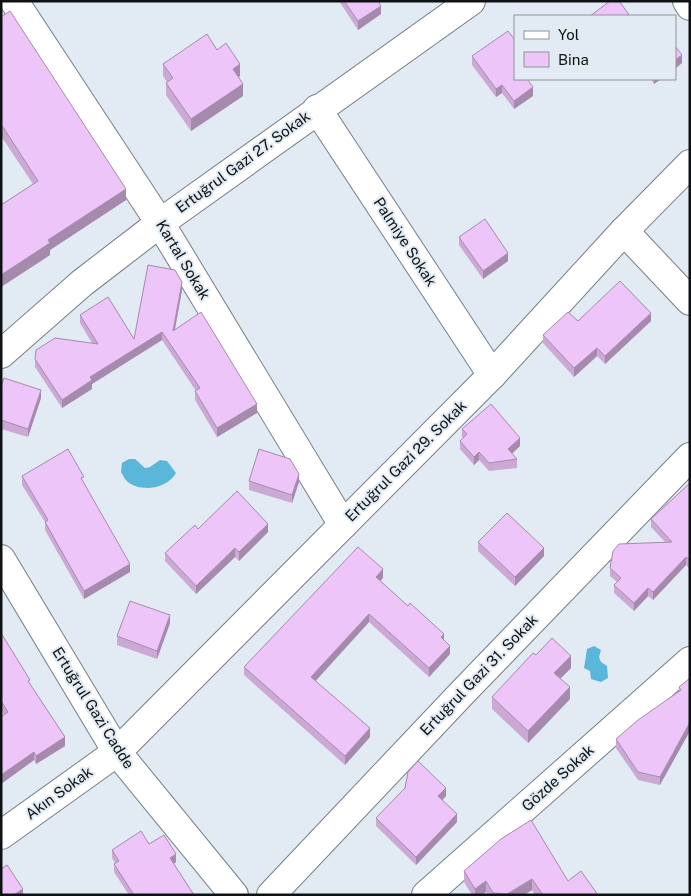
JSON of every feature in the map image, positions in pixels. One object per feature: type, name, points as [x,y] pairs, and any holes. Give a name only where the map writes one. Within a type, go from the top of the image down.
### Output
[{"type":"street","name":"Kartal Sokak","points":[[14,1],[160,222],[343,525]]},
{"type":"street","name":"Ertuğrul Gazi 27. Sokak","points":[[1,354],[82,283],[160,222],[471,1]]},
{"type":"street","points":[[687,1],[690,6]]},
{"type":"street","name":"Palmiye Sokak","points":[[317,109],[492,375]]},
{"type":"street","name":"Ertuğrul Gazi 29. Sokak","points":[[117,752],[492,375],[624,231],[690,164]]},
{"type":"street","points":[[624,231],[690,301]]},
{"type":"street","name":"Ertuğrul Gazi 31. Sokak","points":[[271,895],[490,663],[690,457]]},
{"type":"street","name":"Ertuğrul Gazi Cadde","points":[[1,559],[117,752],[234,895]]},
{"type":"street","name":"Gözde Sokak","points":[[426,895],[690,661]]},
{"type":"street","name":"Akın Sokak","points":[[1,835],[117,752]]},
{"type":"water","points":[[129,459],[135,459],[145,468],[160,460],[167,461],[176,473],[161,485],[147,488],[140,487],[128,482],[121,472],[122,463]]},
{"type":"water","points":[[594,646],[601,650],[599,657],[601,662],[607,666],[608,678],[601,682],[591,679],[590,671],[584,668],[587,649]]},
{"type":"building","points":[[344,1],[378,1],[381,6],[358,21]]},
{"type":"building","points":[[610,1],[619,1],[629,15],[591,15]]},
{"type":"building","points":[[10,11],[126,189],[48,240],[50,243],[1,275],[1,205],[38,181],[1,124],[1,17]]},
{"type":"building","points":[[508,31],[514,39],[514,80],[528,80],[533,87],[514,101],[502,85],[496,89],[472,56]]},
{"type":"building","points":[[207,34],[217,50],[226,43],[240,64],[233,69],[243,84],[191,119],[166,83],[173,78],[163,64]]},
{"type":"building","points":[[676,47],[682,55],[676,59]]},
{"type":"building","points":[[485,219],[508,253],[483,271],[459,237]]},
{"type":"building","points":[[148,265],[175,270],[182,282],[173,331],[201,312],[257,404],[217,428],[195,391],[200,388],[162,332],[90,377],[92,380],[62,400],[35,359],[36,350],[55,338],[98,344],[80,315],[108,297],[134,339]]},
{"type":"building","points":[[620,281],[651,313],[605,356],[597,348],[574,368],[543,335],[568,312],[578,321]]},
{"type":"building","points":[[4,378],[41,390],[28,429],[1,420],[1,387]]},
{"type":"building","points":[[491,404],[520,438],[508,449],[517,459],[489,463],[479,452],[474,457],[460,441],[467,434],[462,429]]},
{"type":"building","points":[[68,449],[84,477],[81,478],[130,564],[84,591],[45,522],[48,520],[22,476]]},
{"type":"building","points":[[259,449],[290,459],[299,474],[292,495],[249,481]]},
{"type":"building","points":[[690,483],[690,560],[686,557],[653,592],[648,588],[634,603],[614,585],[621,578],[610,568],[613,551],[619,544],[672,542],[651,519]]},
{"type":"building","points":[[237,491],[268,524],[239,552],[235,548],[196,586],[165,553],[195,525],[198,529]]},
{"type":"building","points":[[507,513],[544,548],[515,577],[478,542]]},
{"type":"building","points":[[358,547],[383,569],[376,577],[408,606],[410,603],[444,634],[441,637],[450,646],[429,668],[369,614],[311,677],[370,728],[345,756],[244,667]]},
{"type":"building","points":[[130,601],[170,615],[157,651],[117,636]]},
{"type":"building","points":[[1,633],[30,680],[28,681],[65,737],[36,756],[34,752],[1,775],[1,717],[8,712],[1,701]]},
{"type":"building","points":[[552,638],[571,656],[554,673],[570,687],[528,731],[492,697],[533,653],[536,655]]},
{"type":"building","points":[[690,678],[690,722],[660,777],[638,772],[616,739],[638,720],[681,690],[679,687]]},
{"type":"building","points":[[418,761],[446,788],[438,796],[457,814],[416,857],[376,818],[405,788],[408,772]]},
{"type":"building","points":[[531,820],[568,881],[581,871],[598,895],[543,895],[532,879],[507,894],[493,893],[486,881],[475,889],[464,871],[501,839]]},
{"type":"building","points":[[141,831],[149,844],[164,835],[176,854],[170,858],[194,895],[134,895],[114,864],[119,861],[112,850]]},
{"type":"building","points":[[7,865],[23,889],[16,895],[1,895],[1,869]]}]
